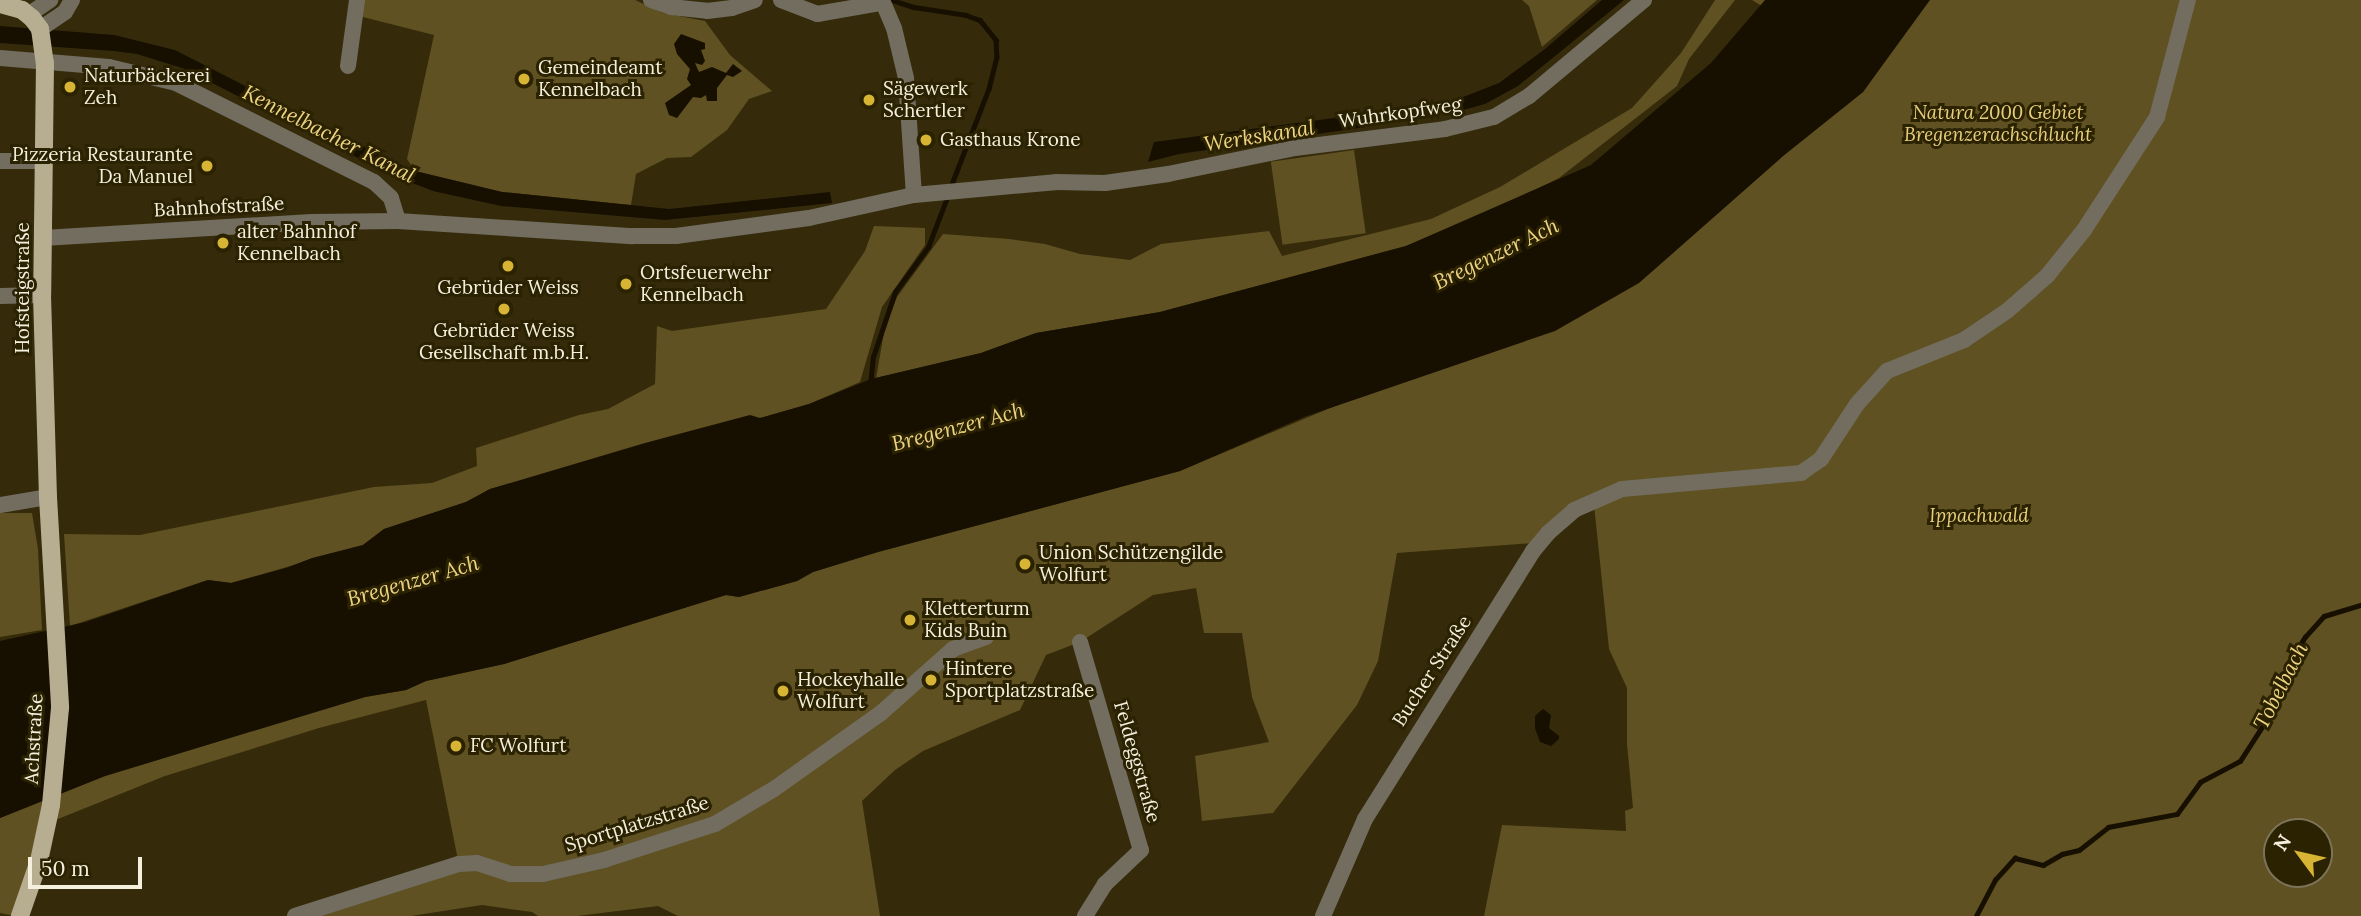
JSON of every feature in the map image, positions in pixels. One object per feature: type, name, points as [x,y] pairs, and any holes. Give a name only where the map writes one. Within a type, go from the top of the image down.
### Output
[{"type":"main road","points":[[0,4],[13,6],[33,21]]},
{"type":"main road","name":"Hofsteigstraße","points":[[33,21],[45,63],[42,295],[51,560]]},
{"type":"main road","name":"Achstraße","points":[[20,916],[44,839],[57,757],[60,708],[51,560]]},
{"type":"street","points":[[33,21],[50,0]]},
{"type":"street","points":[[33,21],[65,12],[72,0]]},
{"type":"street","points":[[348,66],[357,0]]},
{"type":"street","points":[[651,0],[671,7],[707,11],[732,8],[755,0]]},
{"type":"street","points":[[781,0],[817,14],[881,1],[894,28],[906,78],[914,195]]},
{"type":"street","name":"Wuhrkopfweg","points":[[914,195],[1057,182],[1118,181],[1296,148],[1476,123],[1512,109],[1644,0]]},
{"type":"street","name":"Bucher Straße","points":[[1323,916],[1364,819],[1533,551],[1574,510],[1622,489],[1801,473],[1821,459],[1857,404],[1887,371],[1965,341],[2007,311],[2047,276],[2084,230],[2157,117],[2188,0]]},
{"type":"street","points":[[0,58],[109,67],[148,74],[211,98],[386,190],[398,221]]},
{"type":"street","points":[[0,161],[44,161]]},
{"type":"street","name":"Bahnhofstraße","points":[[43,238],[312,222],[398,221],[633,236],[676,236],[809,218],[914,195]]},
{"type":"street","points":[[0,296],[42,295]]},
{"type":"street","points":[[0,505],[48,497]]},
{"type":"street","name":"Sportplatzstraße","points":[[295,916],[459,864],[477,863],[510,874],[543,874],[604,860],[715,824],[774,789],[881,713],[953,649],[986,637]]},
{"type":"street","name":"Feldeggstraße","points":[[1080,642],[1141,850],[1105,884],[1086,916]]},
{"type":"green space","points":[[361,0],[635,0],[663,13],[705,21],[730,55],[772,91],[749,99],[727,130],[691,157],[667,158],[636,174],[631,205],[502,192],[415,171],[407,159],[434,35],[359,16]]},
{"type":"green space","points":[[1522,0],[1597,0],[1542,47],[1529,6]]},
{"type":"green space","points":[[1715,0],[1735,0],[1689,59],[1677,86],[1559,178],[1500,207],[1406,246],[1160,312],[1036,333],[981,353],[876,378],[885,327],[897,297],[943,234],[1045,244],[1080,254],[1130,260],[1161,244],[1269,231],[1282,256],[1431,219],[1500,187],[1632,108],[1681,53]]},
{"type":"green space","name":"Ippachwald","points":[[1752,0],[2361,0],[2361,916],[1484,916],[1502,825],[1626,831],[1625,811],[1633,808],[1627,744],[1627,688],[1609,649],[1593,495],[1533,543],[1397,553],[1378,661],[1357,705],[1273,813],[1202,821],[1195,756],[1269,742],[1252,697],[1242,633],[1204,633],[1196,588],[1153,595],[1080,642],[1046,655],[1020,710],[923,751],[895,770],[862,801],[880,916],[678,916],[658,906],[577,916],[538,916],[532,912],[482,905],[411,916],[299,916],[459,865],[426,700],[319,728],[165,776],[53,821],[15,916],[0,913],[0,818],[105,776],[365,697],[406,690],[426,681],[504,664],[726,595],[739,597],[797,581],[813,572],[878,552],[1180,471],[1649,274],[1783,156],[1863,92],[1875,75]]},
{"type":"green space","points":[[1354,150],[1366,233],[1283,245],[1271,162]]},
{"type":"green space","points":[[874,226],[925,228],[925,245],[882,307],[860,382],[809,404],[490,489],[466,502],[384,529],[363,545],[231,583],[208,580],[70,626],[64,534],[140,535],[374,487],[432,483],[477,466],[476,448],[579,415],[608,409],[655,384],[657,326],[672,331],[826,309],[865,251]]},
{"type":"green space","points":[[0,513],[32,513],[38,549],[42,630],[0,637]]},
{"type":"water","points":[[1602,0],[1624,0],[1518,86],[1485,104],[1452,113],[1453,101],[1499,83],[1545,49]]},
{"type":"water","name":"Bregenzer Ach","points":[[1765,0],[1930,0],[1863,92],[1783,156],[1639,283],[1555,331],[1304,417],[1180,471],[878,552],[813,572],[797,581],[739,597],[726,595],[504,664],[426,681],[406,690],[365,697],[105,776],[0,818],[0,641],[86,622],[208,580],[231,583],[363,545],[384,529],[466,502],[490,489],[750,415],[760,418],[809,404],[871,379],[981,353],[1036,333],[1160,312],[1406,246],[1591,165],[1711,63]]},
{"type":"water","name":"Kennelbacher Kanal","points":[[0,26],[114,35],[175,50],[394,162],[415,171],[502,192],[669,209],[830,192],[832,203],[665,220],[501,206],[433,191],[389,174],[185,69],[137,54],[0,43]]},
{"type":"water","points":[[681,34],[705,43],[705,49],[701,50],[705,61],[702,65],[695,63],[699,72],[712,67],[726,73],[733,64],[742,71],[733,77],[727,75],[717,88],[717,101],[707,101],[706,95],[701,98],[693,97],[677,118],[669,115],[665,103],[691,85],[687,79],[690,69],[677,54],[674,44]]},
{"type":"water","name":"Werkskanal","points":[[1364,114],[1366,127],[1179,154],[1148,162],[1154,142]]},
{"type":"water","points":[[1543,709],[1551,715],[1549,728],[1559,736],[1551,746],[1540,742],[1535,728],[1535,716]]},
{"type":"waterway","points":[[892,0],[980,20],[996,40],[997,57],[989,89],[951,187]]},
{"type":"waterway","points":[[870,385],[873,357],[895,292],[928,247],[948,195]]},
{"type":"waterway","name":"Tobelbach","points":[[1976,916],[1995,880],[2015,858],[2043,865],[2062,854],[2079,850],[2108,827],[2177,814],[2200,782],[2240,761],[2278,702],[2288,664],[2305,637],[2324,616],[2361,605]]},
{"type":"place","name":"Gemeindeamt Kennelbach","points":[[524,79]]},
{"type":"place","name":"Naturbäckerei Zeh","points":[[70,87]]},
{"type":"place","name":"Sägewerk Schertler","points":[[869,100]]},
{"type":"place","name":"Gasthaus Krone","points":[[926,140]]},
{"type":"place","name":"Pizzeria Restaurante Da Manuel","points":[[207,166]]},
{"type":"place","name":"alter Bahnhof Kennelbach","points":[[223,243]]},
{"type":"place","name":"Gebrüder Weiss","points":[[508,266]]},
{"type":"place","name":"Ortsfeuerwehr Kennelbach","points":[[626,284]]},
{"type":"place","name":"Gebrüder Weiss Gesellschaft m.b.H.","points":[[504,309]]},
{"type":"place","name":"Union Schützengilde Wolfurt","points":[[1025,564]]},
{"type":"place","name":"Kletterturm Kids Buin","points":[[910,620]]},
{"type":"place","name":"Hintere Sportplatzstraße","points":[[931,680]]},
{"type":"place","name":"Hockeyhalle Wolfurt","points":[[783,691]]},
{"type":"place","name":"FC Wolfurt","points":[[456,746]]},
{"type":"park label","name":"Natura 2000 Gebiet Bregenzerachschlucht","points":[[1998,124]]}]
